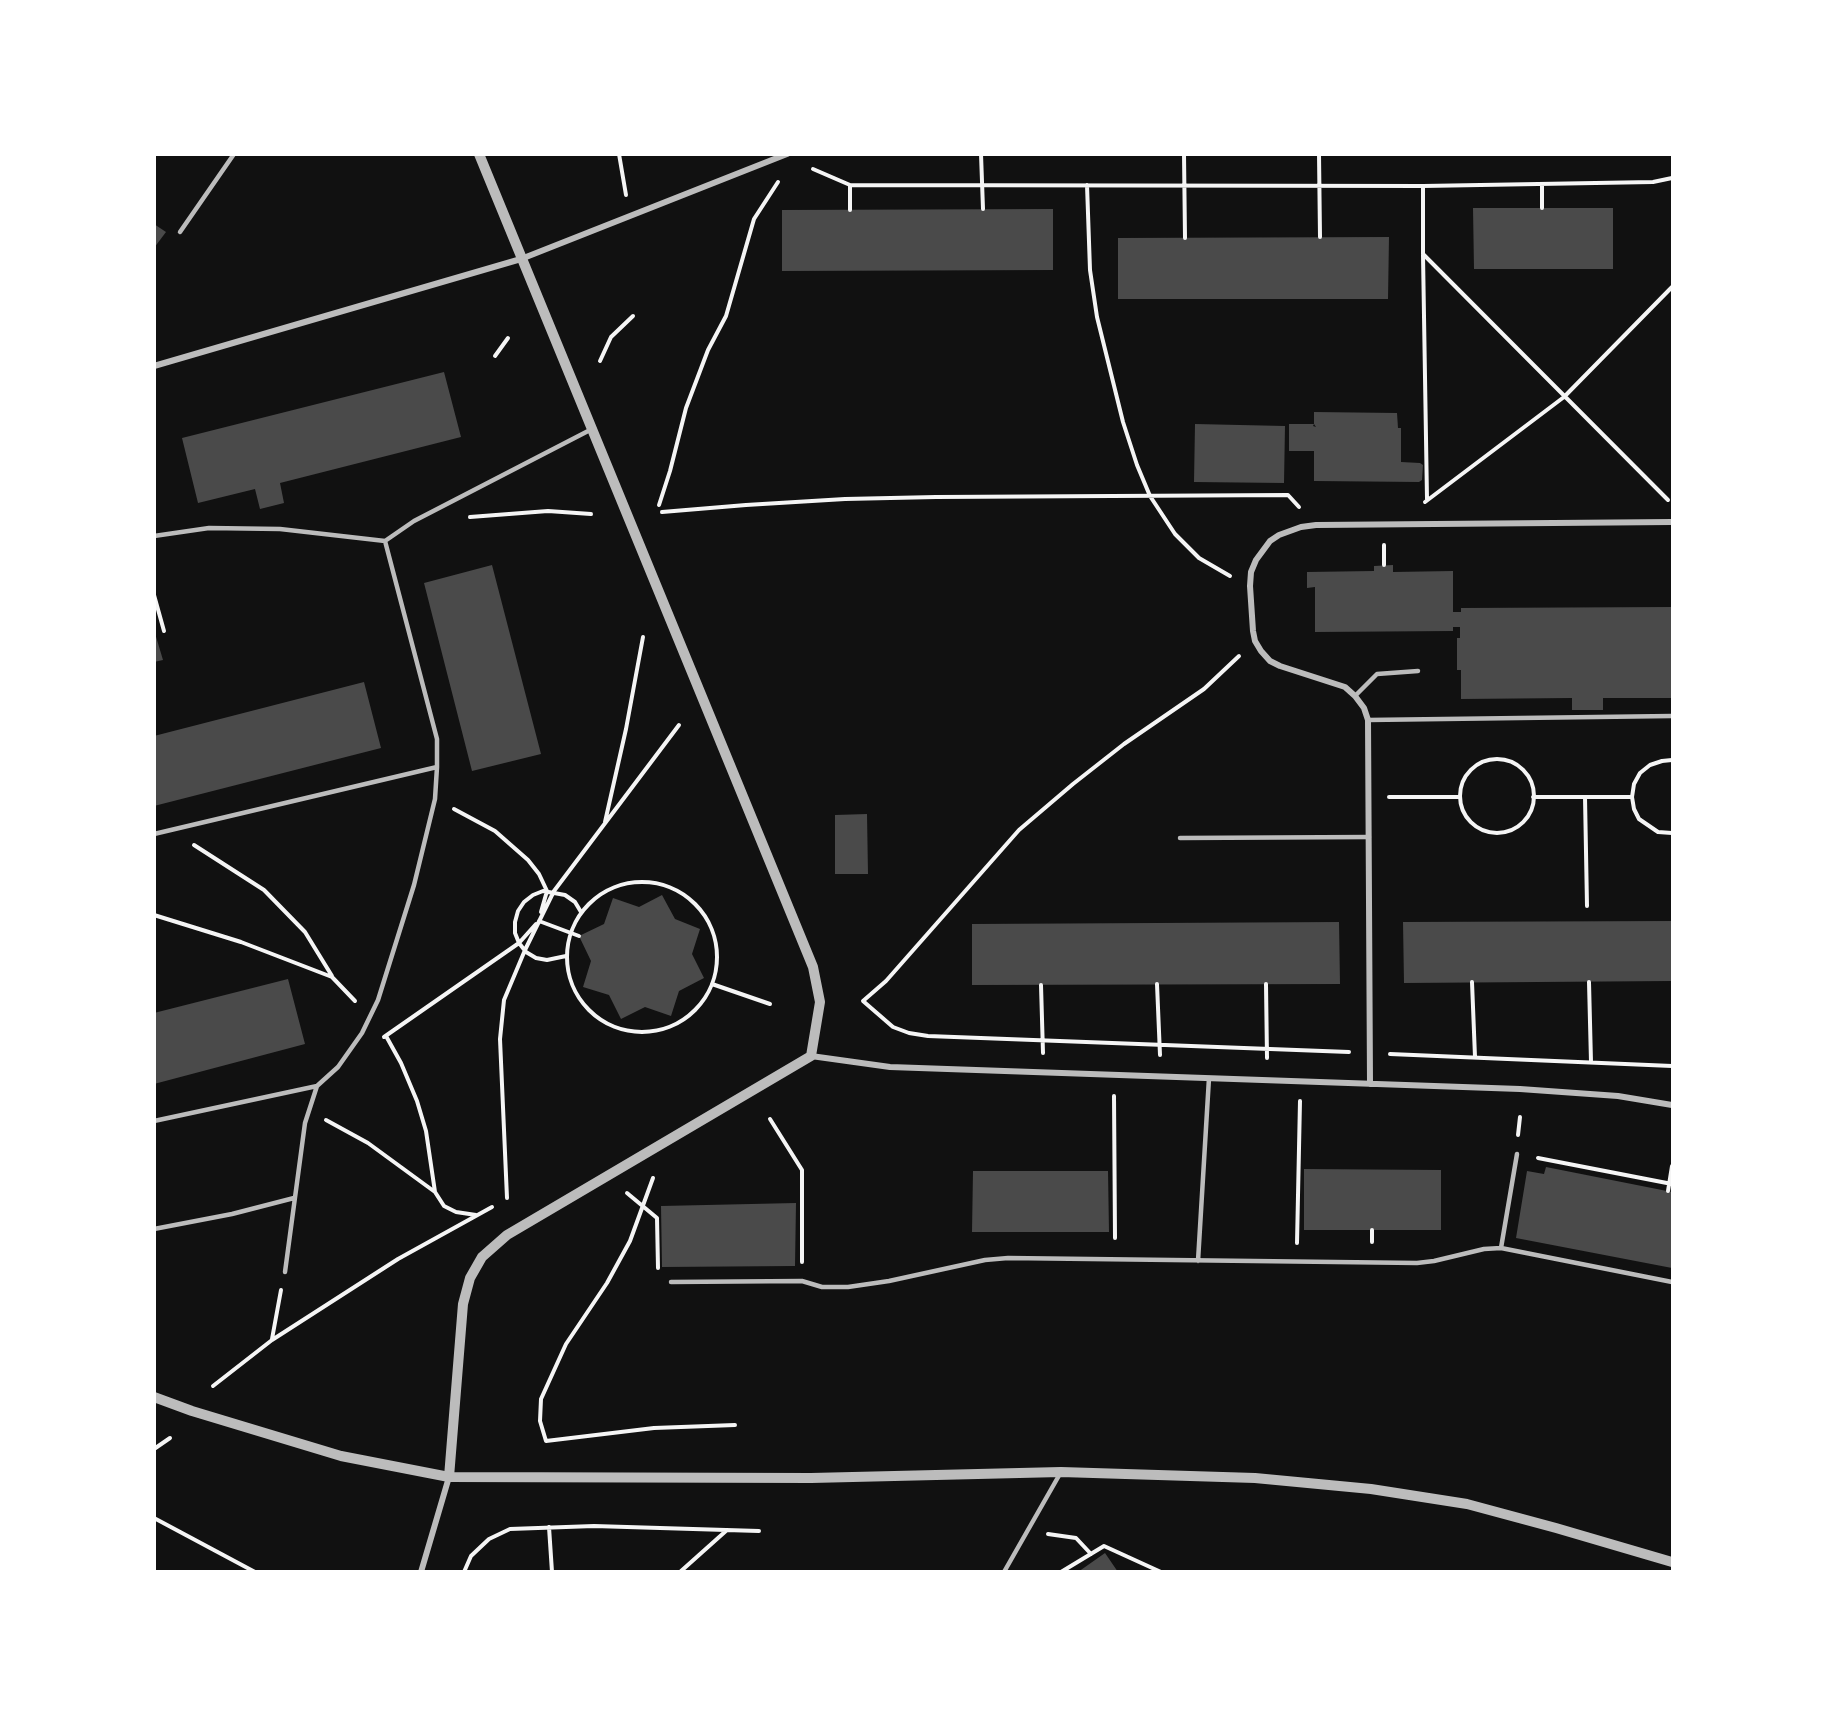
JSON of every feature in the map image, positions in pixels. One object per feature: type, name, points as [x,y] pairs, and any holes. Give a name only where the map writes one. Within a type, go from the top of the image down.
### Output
[{"type":"street","points":[[479,154],[813,968],[820,1002],[810,1056]]},
{"type":"street","points":[[154,366],[521,259],[784,155]]},
{"type":"street","points":[[1370,1084],[1368,720],[1364,708],[1345,687],[1270,661],[1255,641],[1252,631],[1250,586],[1251,572],[1256,560],[1270,541],[1289,531],[1316,525],[1672,522]]},
{"type":"street","points":[[421,1572],[448,1478],[463,1304],[470,1278],[482,1257],[507,1235],[810,1056],[890,1067],[1460,1086],[1566,1092],[1618,1096],[1672,1105]]},
{"type":"street","points":[[154,1397],[192,1411],[341,1456],[448,1478],[811,1478],[1061,1472],[1255,1478],[1371,1488],[1467,1504],[1672,1562]]},
{"type":"lane","points":[[180,232],[234,154]]},
{"type":"lane","points":[[154,536],[208,528],[280,529],[385,541],[414,522],[592,429]]},
{"type":"lane","points":[[154,1121],[317,1086],[338,1067],[362,1033],[378,1000],[414,885],[435,799],[437,767],[436,739],[385,541]]},
{"type":"lane","points":[[1355,696],[1377,674],[1418,672]]},
{"type":"lane","points":[[1368,720],[1672,716]]},
{"type":"lane","points":[[154,834],[437,767]]},
{"type":"lane","points":[[1180,838],[1369,837]]},
{"type":"lane","points":[[1198,1261],[1209,1078]]},
{"type":"lane","points":[[285,1272],[305,1124],[317,1086]]},
{"type":"lane","points":[[1501,1248],[1516,1154]]},
{"type":"lane","points":[[154,1229],[232,1214],[294,1198]]},
{"type":"lane","points":[[671,1282],[802,1281],[822,1287],[848,1287],[890,1281],[985,1260],[1008,1258],[1417,1263],[1484,1249],[1501,1248],[1672,1282]]},
{"type":"lane","points":[[1004,1572],[1061,1472]]},
{"type":"path","points":[[619,154],[626,195]]},
{"type":"path","points":[[981,154],[982,209]]},
{"type":"path","points":[[1184,154],[1185,238]]},
{"type":"path","points":[[1319,154],[1320,237]]},
{"type":"path","points":[[659,505],[686,408],[708,350],[726,316],[753,219],[777,185],[784,155]]},
{"type":"path","points":[[813,169],[850,185],[1423,186],[1653,182],[1672,178]]},
{"type":"path","points":[[1542,184],[1542,208]]},
{"type":"path","points":[[850,185],[850,210]]},
{"type":"path","points":[[1087,185],[1090,270],[1097,317],[1123,422],[1137,465],[1150,496],[1176,534],[1199,558],[1250,586]]},
{"type":"path","points":[[1423,186],[1427,500]]},
{"type":"path","points":[[1423,254],[1672,505]]},
{"type":"path","points":[[1398,524],[1564,397],[1672,287]]},
{"type":"path","points":[[600,361],[611,337],[633,316]]},
{"type":"path","points":[[495,356],[508,338]]},
{"type":"path","points":[[663,512],[845,498],[1288,495],[1316,525]]},
{"type":"path","points":[[444,506],[471,517],[548,511],[591,514]]},
{"type":"path","points":[[154,595],[164,631]]},
{"type":"path","points":[[604,825],[626,729],[643,637]]},
{"type":"path","points":[[1255,641],[1204,689],[1124,744],[1019,830],[886,981],[863,1001],[893,1027],[909,1033],[928,1036],[1672,1066]]},
{"type":"path","points":[[507,1198],[500,1039],[504,1000],[554,891],[679,725]]},
{"type":"path","points":[[1503,759],[1524,771],[1532,782],[1533,797],[1532,807],[1520,826],[1498,833],[1486,831],[1468,819],[1462,808],[1460,797],[1466,778],[1478,764],[1503,759]]},
{"type":"path","points":[[1672,760],[1656,763],[1640,773],[1632,797],[1639,819],[1658,832],[1672,833]]},
{"type":"path","points":[[1368,797],[1460,797]]},
{"type":"path","points":[[1533,797],[1632,797]]},
{"type":"path","points":[[1585,797],[1587,906]]},
{"type":"path","points":[[378,1042],[519,943],[539,921],[547,891],[539,874],[513,846],[477,820],[435,799]]},
{"type":"path","points":[[177,829],[199,849],[222,861],[264,890],[305,932],[333,976],[370,1016]]},
{"type":"path","points":[[643,881],[667,886],[688,897],[704,915],[714,936],[717,961],[712,984],[699,1006],[679,1023],[653,1032],[627,1032],[603,1022],[583,1005],[570,982],[566,956],[570,933],[581,912],[598,895],[620,885],[643,881]]},
{"type":"path","points":[[566,956],[548,960],[536,958],[519,943],[514,922],[524,902],[533,895],[547,891],[565,895],[575,902],[581,912]]},
{"type":"path","points":[[154,915],[242,942],[333,976]]},
{"type":"path","points":[[539,921],[579,936]]},
{"type":"path","points":[[1472,982],[1475,1057]]},
{"type":"path","points":[[1589,982],[1591,1062]]},
{"type":"path","points":[[712,984],[770,1004]]},
{"type":"path","points":[[1157,984],[1159,1034]]},
{"type":"path","points":[[1266,984],[1267,1036]]},
{"type":"path","points":[[1041,985],[1044,1073]]},
{"type":"path","points":[[386,1036],[401,1063],[417,1101],[426,1131],[435,1192]]},
{"type":"path","points":[[1114,1075],[1115,1260]]},
{"type":"path","points":[[1297,1263],[1300,1082]]},
{"type":"path","points":[[309,1113],[332,1122],[368,1143],[435,1192],[444,1206],[456,1212],[478,1215]]},
{"type":"path","points":[[770,1119],[802,1170],[802,1281]]},
{"type":"path","points":[[1516,1154],[1671,1184]]},
{"type":"path","points":[[1668,1191],[1671,1184],[1672,1166]]},
{"type":"path","points":[[653,1178],[630,1241],[607,1283],[566,1344],[541,1399],[540,1421],[546,1441],[654,1428],[735,1425]]},
{"type":"path","points":[[627,1193],[657,1218],[658,1275],[671,1282]]},
{"type":"path","points":[[213,1386],[272,1340],[398,1259],[492,1207]]},
{"type":"path","points":[[272,1340],[285,1272]]},
{"type":"path","points":[[154,1449],[170,1438]]},
{"type":"path","points":[[154,1518],[255,1572]]},
{"type":"path","points":[[464,1572],[471,1556],[489,1539],[510,1529],[616,1526],[759,1531]]},
{"type":"path","points":[[549,1527],[552,1572]]},
{"type":"path","points":[[680,1572],[728,1530]]},
{"type":"path","points":[[1027,1531],[1076,1538],[1091,1554]]},
{"type":"path","points":[[1062,1572],[1104,1546],[1161,1572]]},
{"type":"building","points":[[1473,208],[1613,208],[1613,269],[1474,269]]},
{"type":"building","points":[[1053,209],[1053,270],[782,271],[782,210]]},
{"type":"building","points":[[154,224],[166,232],[154,248]]},
{"type":"building","points":[[1389,237],[1388,299],[1118,299],[1118,238]]},
{"type":"building","points":[[444,372],[461,437],[280,483],[284,503],[260,509],[255,489],[198,503],[182,438]]},
{"type":"building","points":[[1314,412],[1397,413],[1398,428],[1401,428],[1401,462],[1423,465],[1422,480],[1419,482],[1314,481],[1314,451],[1289,451],[1289,424],[1314,424]]},
{"type":"building","points":[[1195,424],[1285,426],[1284,483],[1194,482]]},
{"type":"building","points":[[492,565],[541,754],[472,771],[424,583]]},
{"type":"building","points":[[1393,565],[1393,572],[1453,571],[1453,612],[1461,612],[1461,608],[1672,607],[1672,698],[1603,698],[1603,710],[1572,710],[1572,698],[1461,699],[1461,670],[1457,670],[1457,638],[1460,638],[1460,627],[1453,627],[1453,631],[1315,632],[1315,587],[1307,588],[1307,572],[1374,571],[1374,566]]},
{"type":"building","points":[[154,630],[163,660],[154,662]]},
{"type":"building","points":[[364,682],[381,748],[154,806],[154,736]]},
{"type":"building","points":[[867,814],[868,874],[835,874],[835,815]]},
{"type":"building","points":[[662,895],[675,919],[700,929],[692,954],[704,978],[679,991],[671,1016],[645,1007],[621,1019],[609,995],[583,987],[591,961],[579,936],[604,924],[613,898],[639,907]]},
{"type":"building","points":[[1672,921],[1672,981],[1404,983],[1403,922]]},
{"type":"building","points":[[1339,922],[1340,984],[972,985],[972,924]]},
{"type":"building","points":[[288,979],[305,1044],[154,1084],[154,1013]]},
{"type":"building","points":[[1546,1167],[1672,1192],[1672,1268],[1516,1238],[1527,1171],[1544,1174]]},
{"type":"building","points":[[1304,1169],[1441,1170],[1441,1230],[1304,1230]]},
{"type":"building","points":[[973,1171],[1108,1171],[1109,1232],[972,1232]]},
{"type":"building","points":[[796,1203],[795,1266],[662,1267],[661,1206]]},
{"type":"building","points":[[1105,1553],[1118,1572],[1078,1572]]}]
